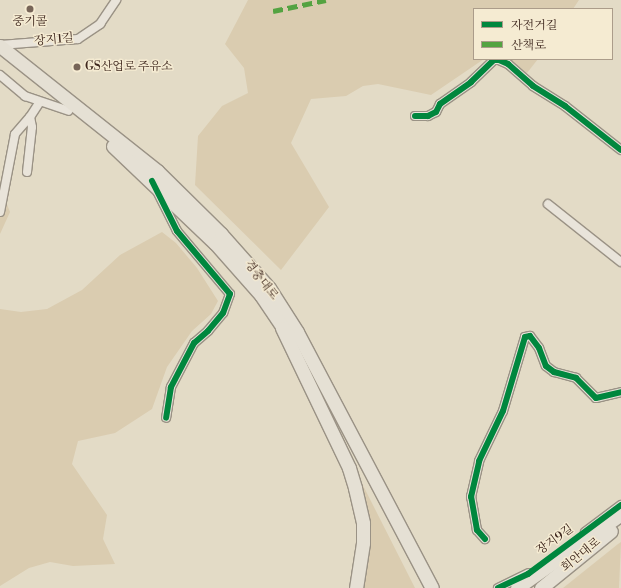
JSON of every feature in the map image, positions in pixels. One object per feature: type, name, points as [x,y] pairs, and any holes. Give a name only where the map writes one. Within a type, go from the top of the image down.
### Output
[{"type":"main road","name":"경충대로","points":[[0,45],[157,171],[251,267],[269,288],[297,332],[396,517],[432,588]]},
{"type":"main road","name":"경충대로","points":[[0,57],[69,111],[152,181],[215,243],[276,316],[307,367],[422,588]]},
{"type":"main road","points":[[276,316],[349,468],[355,488],[363,523],[363,543],[356,588]]},
{"type":"main road","points":[[517,588],[621,514]]},
{"type":"main road","points":[[396,517],[438,588]]},
{"type":"main road","name":"회안대로","points":[[541,588],[621,522]]},
{"type":"main road","name":"회안대로","points":[[553,588],[621,533]]},
{"type":"street","name":"장지1길","points":[[0,45],[78,39],[100,24],[116,0]]},
{"type":"street","points":[[415,116],[436,112],[440,104],[471,82],[494,60],[499,60],[508,64],[533,86],[566,106],[621,150]]},
{"type":"street","points":[[0,75],[25,96],[39,103],[69,111]]},
{"type":"street","points":[[0,212],[15,134],[39,103]]},
{"type":"street","points":[[27,172],[32,127],[30,116]]},
{"type":"street","points":[[152,181],[177,231],[230,294],[223,313],[208,331],[194,343],[171,388],[166,418]]},
{"type":"street","points":[[548,204],[621,262]]},
{"type":"street","points":[[485,539],[477,530],[471,497],[479,461],[503,410],[525,337],[530,336],[539,348],[546,366],[554,372],[576,378],[596,398],[621,392]]},
{"type":"street","name":"장지9길","points":[[498,588],[528,574],[621,505]]},
{"type":"shaded area","points":[[248,0],[579,0],[574,8],[473,8],[473,60],[483,60],[431,95],[378,84],[363,86],[346,96],[311,99],[291,143],[329,207],[281,270],[195,185],[198,136],[222,106],[248,93],[244,68],[225,44]]},
{"type":"shaded area","points":[[508,60],[537,60],[527,73]]},
{"type":"shaded area","points":[[0,187],[10,212],[0,234]]},
{"type":"shaded area","points":[[162,232],[176,243],[197,268],[218,301],[211,314],[192,331],[167,367],[152,409],[115,433],[78,441],[72,464],[107,515],[103,539],[115,564],[73,566],[50,562],[29,568],[0,586],[0,309],[21,312],[47,309],[82,290],[120,255]]},
{"type":"shaded area","points":[[341,442],[415,588],[361,588],[368,546]]},
{"type":"shaded area","points":[[621,542],[619,588],[563,588],[618,544]]},
{"type":"marked path","points":[[273,11],[326,0]]},
{"type":"cycle path","points":[[415,116],[428,116],[436,112],[440,104],[471,82],[494,60],[499,60],[508,64],[533,86],[565,106],[621,150]]},
{"type":"cycle path","points":[[152,181],[177,231],[230,294],[223,313],[208,331],[194,343],[171,387],[166,418]]},
{"type":"cycle path","points":[[485,539],[477,530],[471,497],[479,461],[503,411],[525,337],[530,336],[539,348],[546,366],[554,372],[576,378],[596,398],[621,392]]},
{"type":"cycle path","points":[[498,588],[528,574],[621,505]]},
{"type":"place","name":"중기콜","points":[[30,9]]},
{"type":"place","name":"GS산업로 주유소","points":[[77,67]]}]
